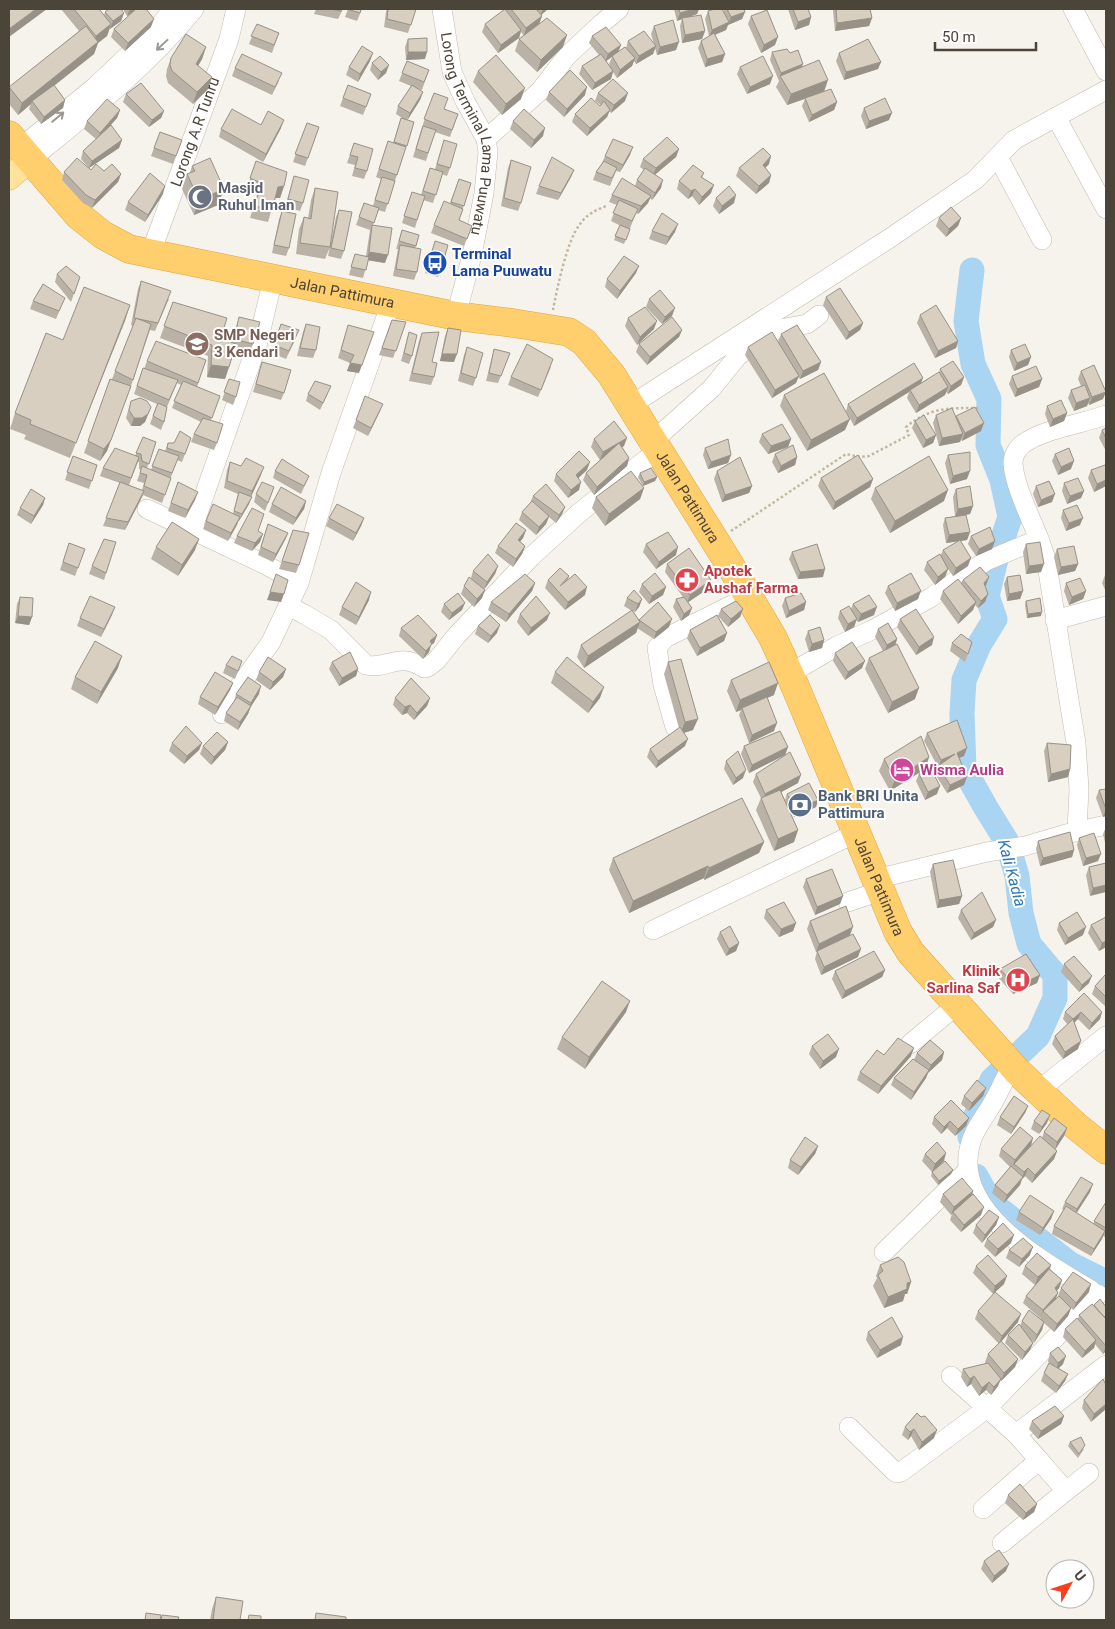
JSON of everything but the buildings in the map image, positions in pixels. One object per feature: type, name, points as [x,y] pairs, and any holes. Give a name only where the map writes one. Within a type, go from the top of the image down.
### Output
[{"type":"highway","name":"Jalan Pattimura","points":[[17,150],[79,216],[103,235],[129,249],[150,255],[456,316],[568,332],[584,342],[611,374],[631,405],[773,638],[898,932],[911,953],[1019,1072],[1076,1126],[1106,1150]]},
{"type":"main road","points":[[9,178],[17,150]]},
{"type":"street","points":[[17,150],[96,86],[160,25],[173,9]]},
{"type":"street","points":[[17,150],[107,98],[172,36],[194,9]]},
{"type":"street","name":"Lorong A.R Tunru","points":[[150,255],[229,39],[236,9]]},
{"type":"street","name":"Lorong Terminal Lama Puuwatu","points":[[442,9],[452,72],[465,101],[486,138],[488,152],[484,193],[472,254],[456,316]]},
{"type":"street","points":[[486,138],[540,91],[567,56],[619,9]]},
{"type":"street","points":[[1073,9],[1106,72]]},
{"type":"street","points":[[631,405],[975,180],[1014,140],[1106,90]]},
{"type":"street","points":[[1056,117],[1106,209]]},
{"type":"street","points":[[998,157],[1042,240]]},
{"type":"street","points":[[192,530],[258,342],[273,279]]},
{"type":"street","points":[[222,714],[271,642],[299,583],[331,473],[391,303]]},
{"type":"street","points":[[288,606],[330,630],[366,665],[372,667],[395,661],[408,661],[426,668],[436,661],[457,635],[531,557],[655,445],[712,388],[737,357],[760,338],[775,330],[807,324],[819,315]]},
{"type":"street","points":[[1077,831],[1079,789],[1076,743],[1062,649],[1055,620],[1046,558],[1029,544],[1013,461],[1015,453],[1024,443],[1043,434],[1106,415]]},
{"type":"street","points":[[147,508],[264,564],[299,583]]},
{"type":"street","points":[[789,674],[930,598],[986,561],[1029,544]]},
{"type":"street","points":[[675,727],[663,685],[657,648],[665,638],[748,598]]},
{"type":"street","points":[[1055,620],[1106,606]]},
{"type":"street","points":[[848,902],[878,885],[987,852],[1024,846],[1106,825]]},
{"type":"street","points":[[653,930],[856,833]]},
{"type":"street","points":[[910,1044],[958,1004]]},
{"type":"street","points":[[849,1427],[897,1472],[908,1467],[986,1409],[1102,1296],[1050,1266],[995,1222],[983,1208],[973,1186],[968,1170],[968,1153],[975,1131],[990,1107],[1019,1072],[1106,1036]]},
{"type":"street","points":[[884,1252],[968,1170]]},
{"type":"street","points":[[1016,1434],[1106,1365]]},
{"type":"street","points":[[950,1376],[1016,1434],[1066,1491]]},
{"type":"street","points":[[983,1509],[1039,1460]]},
{"type":"street","points":[[1002,1543],[1089,1473]]},
{"type":"path","points":[[546,328],[574,233],[586,217],[606,206]]},
{"type":"path","points":[[714,540],[846,454],[860,457],[869,456],[909,435],[906,427],[924,414],[942,408],[978,408]]},
{"type":"waterway","name":"Kali Kadia","points":[[970,1137],[970,1129],[992,1080],[1038,1036],[1055,998],[1055,975],[1029,944],[1021,913],[1017,876],[1007,842],[964,769],[962,713],[964,680],[979,645],[995,619],[987,596],[996,559],[1010,517],[1002,480],[988,445],[989,399],[973,364],[966,321],[972,270]]},
{"type":"waterway","name":"Kali Kadia","points":[[976,1176],[991,1203],[1070,1264],[1106,1282]]},
{"type":"place","name":"Masjid Ruhul Iman","points":[[200,197]]},
{"type":"place","name":"Terminal Lama Puuwatu","points":[[435,263]]},
{"type":"place","name":"SMP Negeri 3 Kendari","points":[[197,344]]},
{"type":"place","name":"Apotek Aushaf Farma","points":[[687,580]]},
{"type":"place","name":"Wisma Aulia","points":[[902,770]]},
{"type":"place","name":"Bank BRI Unita Pattimura","points":[[800,805]]},
{"type":"place","name":"Klinik Sarlina Saf","points":[[1018,980]]}]
